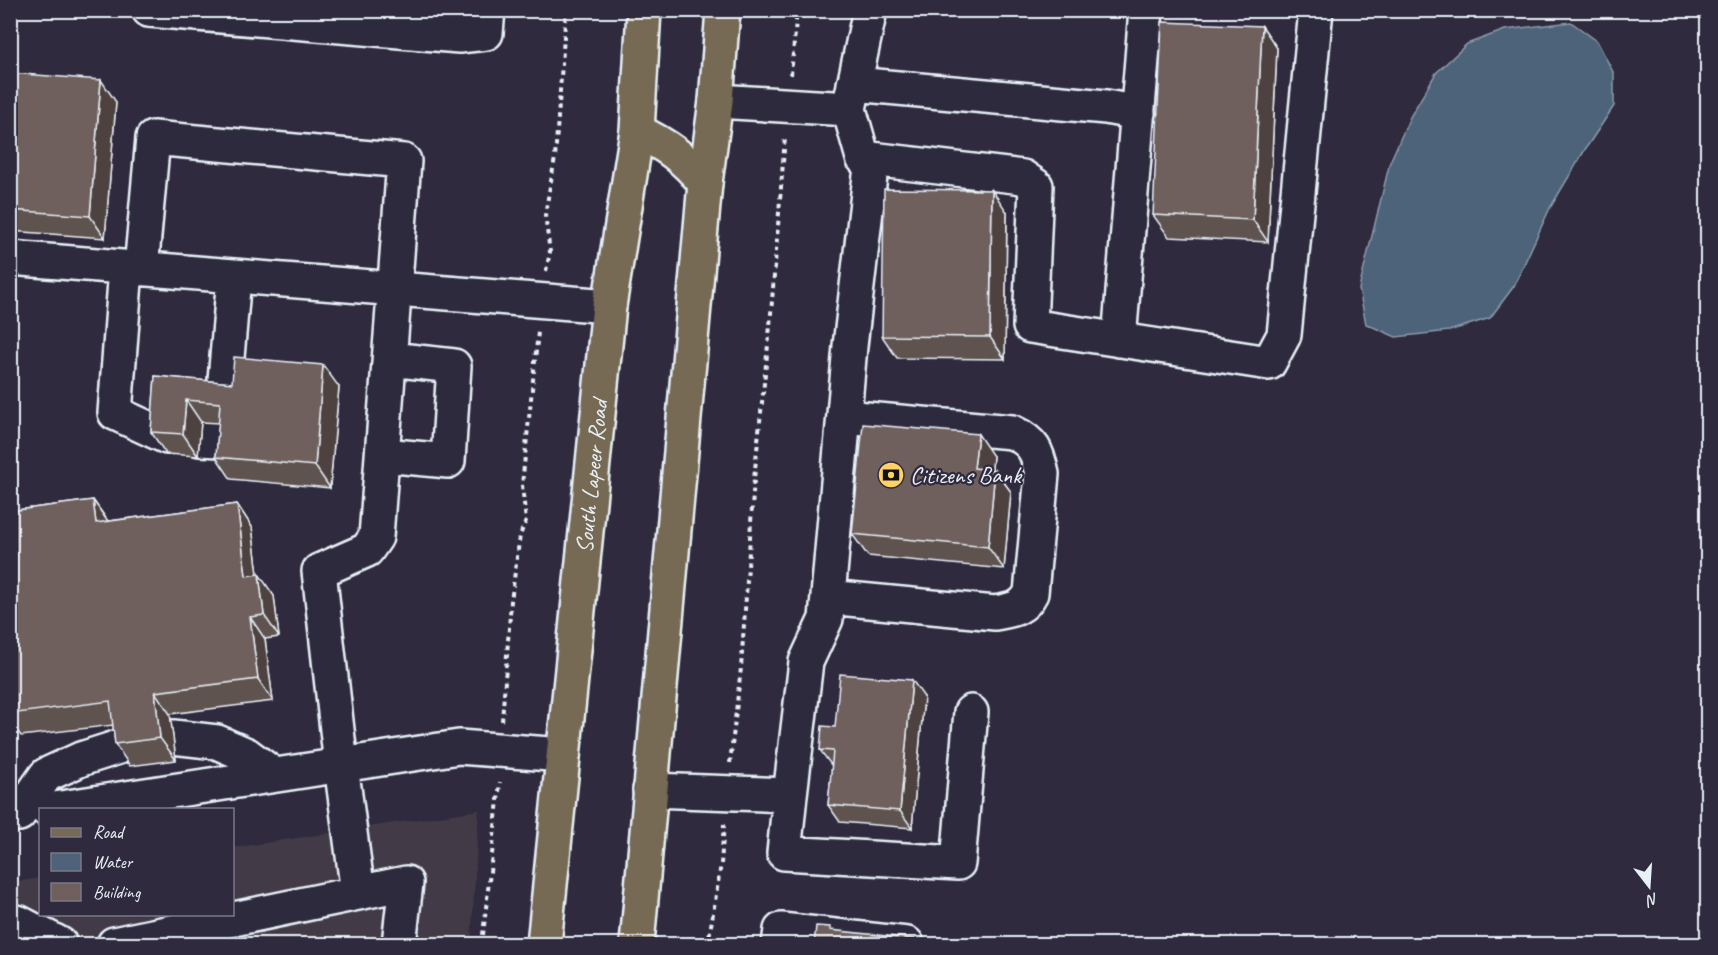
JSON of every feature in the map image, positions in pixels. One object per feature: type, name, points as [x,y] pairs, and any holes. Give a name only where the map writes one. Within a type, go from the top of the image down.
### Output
[{"type":"main road","name":"South Lapeer Road","points":[[544,945],[609,306],[637,131],[644,10]]},
{"type":"main road","points":[[637,945],[705,183],[716,101],[723,10]]},
{"type":"main road","points":[[637,131],[665,144],[687,162],[705,183]]},
{"type":"lane","points":[[149,10],[459,36],[486,33],[488,10]]},
{"type":"lane","points":[[870,10],[851,97],[863,158],[1023,177],[1036,186],[1030,326],[1269,363],[1284,335],[1316,10]]},
{"type":"lane","points":[[1119,340],[1146,10]]},
{"type":"lane","points":[[716,101],[788,106],[851,97],[1106,107],[1138,113]]},
{"type":"lane","points":[[167,437],[115,413],[153,138],[404,161],[376,537],[367,550],[319,571],[358,893]]},
{"type":"lane","points":[[872,159],[844,417],[826,619],[806,663],[784,853],[958,863],[971,712]]},
{"type":"lane","points":[[10,258],[609,306]]},
{"type":"lane","points":[[215,422],[234,277]]},
{"type":"lane","points":[[383,455],[448,461],[449,449],[454,366],[390,359]]},
{"type":"lane","points":[[828,597],[995,613],[1012,610],[1026,603],[1031,592],[1042,474],[1038,457],[1028,440],[1012,432],[844,417]]},
{"type":"lane","points":[[173,737],[217,742],[247,754],[274,775]]},
{"type":"lane","points":[[29,812],[46,775],[81,759],[128,744]]},
{"type":"lane","points":[[55,808],[459,747],[563,755]]},
{"type":"lane","points":[[650,790],[790,795]]},
{"type":"lane","points":[[114,945],[406,883],[399,945]]},
{"type":"lane","points":[[779,945],[781,930],[907,945]]},
{"type":"path","points":[[482,945],[500,793],[500,751],[512,601],[520,535],[526,520],[522,485],[542,301],[550,252],[545,215],[555,158],[566,10]]},
{"type":"path","points":[[708,945],[721,864],[741,668],[754,479],[770,326],[797,10]]},
{"type":"shaded area","points":[[479,810],[471,944],[11,944],[11,883],[39,878],[39,916],[234,916],[234,848]]},
{"type":"water","points":[[1571,22],[1597,41],[1614,74],[1614,106],[1550,208],[1514,286],[1490,318],[1449,331],[1396,337],[1366,324],[1359,289],[1390,162],[1410,117],[1436,73],[1467,44],[1505,30]]},
{"type":"building","points":[[1162,22],[1262,26],[1253,220],[1153,215]]},
{"type":"building","points":[[10,73],[101,80],[90,216],[10,210]]},
{"type":"building","points":[[884,189],[992,190],[990,337],[882,336]]},
{"type":"building","points":[[234,357],[323,365],[315,466],[216,457],[220,403],[186,400],[183,434],[151,432],[155,376],[232,383]]},
{"type":"building","points":[[863,424],[978,434],[974,468],[995,470],[988,547],[852,534]]},
{"type":"building","points":[[93,500],[96,523],[237,504],[246,576],[259,574],[264,615],[250,617],[258,679],[155,692],[160,738],[115,744],[110,701],[10,714],[10,511]]},
{"type":"building","points":[[840,674],[912,680],[900,811],[828,805],[833,751],[820,750],[822,726],[835,727]]},
{"type":"building","points":[[816,926],[830,927],[830,930],[915,939],[914,945],[814,945]]},
{"type":"place","name":"Citizens Bank","points":[[891,475]]}]
